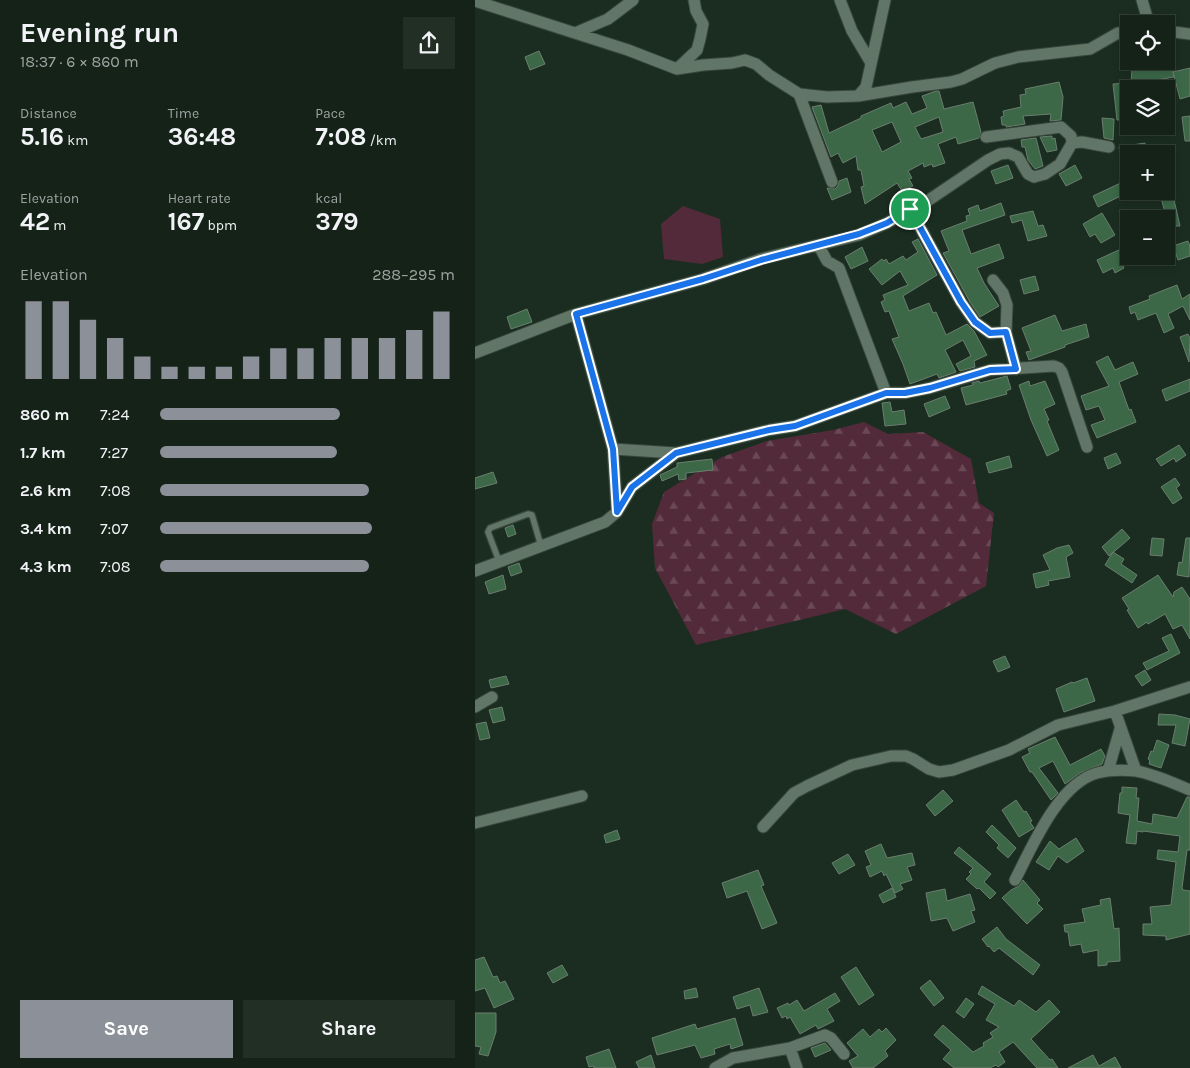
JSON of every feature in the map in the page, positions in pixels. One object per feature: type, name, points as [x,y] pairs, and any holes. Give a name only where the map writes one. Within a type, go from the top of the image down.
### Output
[{"type":"street","points":[[575,33],[608,19],[633,0]]},
{"type":"street","points":[[677,69],[697,50],[700,39],[703,24],[696,11],[694,0]]},
{"type":"street","points":[[840,0],[852,30],[871,63]]},
{"type":"street","points":[[858,96],[866,86],[885,0]]},
{"type":"street","points":[[1142,0],[1146,15]]},
{"type":"street","points":[[475,1],[628,50],[677,69],[745,60],[756,64],[769,75],[799,94],[827,97],[876,94],[951,82],[962,79],[995,63],[1018,57],[1090,49],[1120,33]]},
{"type":"street","points":[[1175,32],[1190,34]]},
{"type":"street","points":[[866,86],[876,94]]},
{"type":"street","points":[[799,94],[832,182]]},
{"type":"street","points":[[475,353],[576,314],[703,279],[761,260],[859,234],[887,223],[926,202],[1000,154],[1009,153],[1018,157],[1028,174],[1035,177],[1045,174],[1060,164],[1072,143],[1071,136],[1061,126],[986,137]]},
{"type":"street","points":[[1072,143],[1082,142],[1109,147]]},
{"type":"street","points":[[910,209],[949,282],[975,322],[990,333],[1006,332]]},
{"type":"street","points":[[819,246],[827,261],[839,268],[886,393]]},
{"type":"street","points":[[993,280],[1003,293],[1007,305],[1006,332],[1016,369]]},
{"type":"street","points":[[576,314],[613,449],[617,512]]},
{"type":"street","points":[[613,449],[676,453],[769,430],[795,426],[886,393],[905,393],[930,388],[990,370],[1054,366],[1062,372],[1087,448]]},
{"type":"street","points":[[475,571],[605,522],[617,512],[632,487],[676,453]]},
{"type":"street","points":[[763,827],[794,794],[852,765],[891,756],[906,756],[929,769],[939,772],[953,770],[1009,750],[1058,725],[1115,711],[1190,687]]},
{"type":"street","points":[[475,707],[492,698]]},
{"type":"street","points":[[1115,711],[1136,771]]},
{"type":"street","points":[[1108,771],[1120,729]]},
{"type":"street","points":[[1015,880],[1053,809],[1081,780],[1096,773],[1108,771],[1136,771],[1190,790]]},
{"type":"street","points":[[475,823],[582,796]]},
{"type":"street","points":[[715,1068],[733,1058],[790,1048],[825,1035],[831,1038],[844,1054]]},
{"type":"street","points":[[790,1048],[797,1068]]},
{"type":"lane","points":[[499,561],[488,532],[491,528],[527,514],[532,516],[541,546]]},
{"type":"green space","points":[[683,206],[720,219],[723,257],[702,264],[664,259],[661,224]]},
{"type":"green space","points":[[864,422],[888,434],[923,432],[971,459],[979,503],[994,513],[986,586],[896,634],[845,609],[696,645],[655,568],[652,524],[664,492],[722,457],[767,441],[833,430]]},
{"type":"building","points":[[539,51],[545,64],[530,70],[525,57]]},
{"type":"building","points":[[1190,68],[1190,96],[1180,99],[1173,72]]},
{"type":"building","points":[[1132,70],[1173,70],[1174,77],[1157,80],[1131,80]]},
{"type":"building","points":[[1059,82],[1063,97],[1061,120],[1050,121],[1051,114],[1023,116],[1025,124],[1006,127],[1006,125],[1002,125],[1001,117],[1004,116],[1003,111],[1021,107],[1020,95],[1026,94],[1025,89]]},
{"type":"building","points":[[1113,84],[1120,84],[1120,120],[1117,120]]},
{"type":"building","points":[[939,91],[944,109],[973,102],[981,132],[979,138],[958,144],[956,137],[938,144],[945,163],[933,167],[932,164],[924,167],[923,163],[908,171],[912,178],[909,179],[913,186],[902,191],[897,183],[865,204],[861,187],[864,186],[861,170],[858,170],[856,156],[843,163],[838,153],[831,157],[812,107],[821,105],[829,133],[891,103],[893,108],[906,102],[912,114],[927,108],[922,96]],"holes":[[[939,117],[943,132],[921,139],[915,127]],[[892,122],[901,142],[882,152],[872,130]]]},
{"type":"building","points":[[1190,116],[1190,141],[1185,141],[1182,117]]},
{"type":"building","points":[[1102,118],[1114,119],[1113,140],[1104,138]]},
{"type":"building","points":[[1052,136],[1052,139],[1055,138],[1057,150],[1047,152],[1040,137]]},
{"type":"building","points":[[1036,138],[1043,166],[1035,169],[1028,160],[1021,140]]},
{"type":"building","points":[[1008,165],[1013,178],[996,184],[991,171]]},
{"type":"building","points":[[1075,165],[1082,178],[1066,186],[1059,174]]},
{"type":"building","points":[[847,178],[851,192],[832,200],[827,188],[835,189],[839,181]]},
{"type":"building","points":[[1120,183],[1120,196],[1098,207],[1093,196]]},
{"type":"building","points":[[1162,200],[1174,200],[1180,226],[1175,226],[1175,210],[1164,210]]},
{"type":"building","points":[[1001,203],[1005,215],[962,230],[971,254],[999,244],[1004,258],[977,268],[999,306],[980,317],[943,253],[949,251],[941,231],[967,221],[966,216],[970,215],[968,209],[978,205],[980,211]]},
{"type":"building","points":[[1033,211],[1038,226],[1043,225],[1047,236],[1028,241],[1022,220],[1012,223],[1010,216]]},
{"type":"building","points":[[1102,213],[1115,235],[1101,243],[1095,234],[1090,237],[1083,224]]},
{"type":"building","points":[[918,239],[937,275],[903,296],[909,311],[929,303],[933,313],[936,312],[946,335],[967,324],[974,331],[987,355],[974,361],[975,367],[960,371],[956,364],[971,356],[963,340],[945,350],[956,372],[939,378],[937,374],[910,384],[892,339],[899,337],[889,311],[885,312],[881,302],[885,300],[883,295],[908,285],[900,271],[882,285],[869,269],[882,259],[884,261],[886,259],[889,264],[903,256],[906,260],[918,252],[912,242]]},
{"type":"building","points":[[1188,241],[1190,256],[1178,260],[1175,245]]},
{"type":"building","points":[[862,247],[868,261],[851,269],[845,257]]},
{"type":"building","points":[[1120,249],[1120,265],[1124,268],[1115,273],[1113,268],[1103,273],[1097,260]]},
{"type":"building","points":[[1035,276],[1039,290],[1024,294],[1020,280]]},
{"type":"building","points":[[1177,285],[1182,299],[1190,294],[1190,320],[1183,306],[1168,314],[1174,328],[1164,333],[1156,313],[1138,320],[1135,312],[1131,314],[1129,307],[1150,299],[1149,296]]},
{"type":"building","points":[[527,309],[532,322],[511,329],[507,317]]},
{"type":"building","points":[[1055,315],[1062,331],[1086,324],[1089,337],[1029,360],[1026,352],[1031,351],[1022,328]]},
{"type":"building","points":[[1188,334],[1190,338],[1189,362],[1180,337]]},
{"type":"building","points":[[1108,356],[1115,370],[1133,362],[1138,374],[1119,382],[1129,410],[1131,409],[1136,422],[1097,438],[1091,425],[1105,420],[1099,406],[1086,410],[1081,396],[1109,386],[1096,362]]},
{"type":"building","points":[[1007,376],[1011,389],[1006,391],[1007,394],[966,405],[961,388],[973,385],[972,383],[979,381],[980,383]]},
{"type":"building","points":[[1190,379],[1190,391],[1166,401],[1162,390]]},
{"type":"building","points":[[1029,381],[1030,386],[1045,381],[1055,404],[1044,409],[1059,450],[1047,456],[1031,420],[1019,385]]},
{"type":"building","points":[[945,396],[950,408],[929,417],[924,404]]},
{"type":"building","points":[[890,402],[892,412],[904,410],[906,424],[885,426],[882,403]]},
{"type":"building","points":[[1179,445],[1186,455],[1176,462],[1174,458],[1161,466],[1156,459]]},
{"type":"building","points":[[1116,453],[1121,463],[1108,469],[1104,458]]},
{"type":"building","points":[[1009,456],[1012,467],[989,473],[986,463]]},
{"type":"building","points":[[712,459],[713,470],[686,473],[686,479],[679,480],[678,474],[662,481],[660,475],[677,467],[677,463]]},
{"type":"building","points":[[493,472],[497,483],[475,489],[475,478]]},
{"type":"building","points":[[1175,478],[1180,485],[1176,488],[1182,498],[1173,504],[1161,487]]},
{"type":"building","points":[[513,525],[516,534],[508,537],[505,528]]},
{"type":"building","points":[[1122,529],[1130,538],[1109,556],[1102,547]]},
{"type":"building","points":[[1152,538],[1164,539],[1162,556],[1150,555]]},
{"type":"building","points":[[1186,538],[1190,538],[1189,577],[1177,575],[1179,562],[1182,563]]},
{"type":"building","points":[[1069,545],[1073,553],[1066,557],[1070,577],[1048,581],[1049,585],[1036,588],[1033,574],[1050,570],[1043,555],[1057,548]]},
{"type":"building","points":[[1113,552],[1124,559],[1121,564],[1137,575],[1132,583],[1105,565]]},
{"type":"building","points":[[519,563],[522,572],[511,576],[508,567]]},
{"type":"building","points":[[503,575],[506,589],[489,594],[485,582]]},
{"type":"building","points":[[1158,575],[1173,597],[1174,592],[1182,587],[1190,599],[1190,639],[1182,625],[1173,629],[1165,614],[1138,628],[1127,610],[1129,609],[1122,598]]},
{"type":"building","points":[[1171,634],[1180,653],[1147,670],[1143,663],[1169,651],[1162,638]]},
{"type":"building","points":[[1005,656],[1010,667],[998,672],[993,661]]},
{"type":"building","points":[[1145,670],[1151,680],[1142,686],[1135,676]]},
{"type":"building","points":[[506,676],[509,684],[491,688],[489,680]]},
{"type":"building","points":[[1087,678],[1095,701],[1064,712],[1056,689]]},
{"type":"building","points":[[502,707],[505,720],[493,723],[489,710]]},
{"type":"building","points":[[1159,714],[1175,715],[1190,719],[1185,746],[1172,743],[1176,725],[1158,725]]},
{"type":"building","points":[[486,722],[490,738],[480,740],[476,724]]},
{"type":"building","points":[[1055,737],[1070,765],[1101,749],[1105,756],[1102,764],[1080,773],[1065,784],[1053,761],[1039,768],[1058,793],[1051,800],[1032,772],[1030,772],[1022,757],[1030,753],[1028,749]]},
{"type":"building","points":[[1157,740],[1169,745],[1161,768],[1149,764],[1150,760],[1148,759],[1151,751],[1153,752]]},
{"type":"building","points":[[1122,787],[1137,788],[1136,798],[1139,798],[1137,821],[1152,824],[1153,814],[1177,818],[1187,797],[1190,797],[1190,850],[1187,850],[1182,888],[1183,890],[1190,891],[1190,934],[1166,940],[1166,936],[1143,935],[1143,924],[1152,924],[1150,907],[1171,905],[1176,862],[1157,859],[1158,850],[1178,852],[1180,836],[1137,831],[1136,844],[1126,843],[1130,815],[1118,813]]},
{"type":"building","points":[[943,790],[953,801],[935,816],[926,805]]},
{"type":"building","points":[[1016,800],[1024,812],[1026,811],[1034,828],[1019,837],[1002,810]]},
{"type":"building","points":[[992,825],[1016,848],[1008,858],[997,848],[999,845],[986,832]]},
{"type":"building","points":[[617,830],[620,839],[606,843],[604,835]]},
{"type":"building","points":[[1076,838],[1084,851],[1067,863],[1058,856],[1049,870],[1036,862],[1050,841],[1059,849]]},
{"type":"building","points":[[881,844],[887,858],[912,853],[915,865],[907,867],[912,880],[900,884],[903,889],[895,893],[886,874],[884,876],[882,871],[870,877],[866,867],[871,865],[865,851]]},
{"type":"building","points":[[959,847],[991,874],[984,882],[996,893],[990,899],[966,879],[971,874],[969,872],[973,868],[954,853]]},
{"type":"building","points":[[848,854],[855,865],[839,874],[832,863]]},
{"type":"building","points":[[758,870],[764,885],[761,886],[777,923],[762,929],[747,891],[727,898],[722,883]]},
{"type":"building","points":[[1023,880],[1040,900],[1037,903],[1043,909],[1027,924],[1002,898],[1019,886]]},
{"type":"building","points":[[892,888],[896,897],[883,903],[879,895]]},
{"type":"building","points":[[945,889],[947,901],[970,894],[975,910],[971,911],[975,922],[953,931],[947,918],[931,921],[926,893]]},
{"type":"building","points":[[1110,898],[1114,929],[1119,928],[1120,961],[1107,962],[1107,965],[1098,966],[1098,950],[1083,953],[1081,944],[1070,946],[1068,932],[1065,932],[1064,925],[1085,922],[1082,909],[1101,905],[1100,900]]},
{"type":"building","points":[[997,927],[1006,939],[1040,965],[1033,975],[999,948],[994,952],[982,939]]},
{"type":"building","points":[[484,957],[493,977],[497,976],[500,983],[505,981],[514,999],[494,1008],[485,988],[475,991],[475,960]]},
{"type":"building","points":[[562,965],[568,975],[553,983],[547,973]]},
{"type":"building","points":[[856,967],[874,995],[859,1005],[841,977]]},
{"type":"building","points":[[930,980],[944,998],[934,1006],[920,988]]},
{"type":"building","points":[[982,986],[1014,1006],[1019,1000],[1036,1012],[1049,1000],[1060,1012],[1031,1039],[1050,1060],[1052,1059],[1058,1068],[1037,1068],[1013,1042],[999,1052],[1005,1062],[998,1067],[996,1065],[990,1068],[954,1068],[943,1059],[951,1050],[934,1035],[943,1025],[973,1052],[984,1046],[983,1043],[993,1037],[990,1033],[999,1027],[986,1020],[995,1004],[978,994]]},
{"type":"building","points":[[696,988],[698,997],[685,999],[684,991]]},
{"type":"building","points":[[759,988],[768,1012],[753,1016],[750,1005],[737,1009],[733,997]]},
{"type":"building","points":[[835,993],[840,1001],[827,1009],[834,1021],[818,1029],[816,1025],[800,1034],[790,1017],[787,1019],[786,1016],[782,1018],[777,1008],[788,1003],[789,1005],[797,1000],[804,1011]]},
{"type":"building","points":[[966,998],[974,1004],[964,1018],[956,1012]]},
{"type":"building","points":[[475,1013],[496,1013],[496,1032],[488,1056],[479,1054],[481,1047],[475,1046]]},
{"type":"building","points":[[735,1018],[743,1045],[731,1049],[730,1044],[714,1049],[715,1054],[701,1058],[695,1045],[657,1055],[652,1038],[695,1024],[697,1029]]},
{"type":"building","points":[[886,1028],[896,1040],[885,1051],[888,1056],[873,1068],[853,1068],[849,1061],[858,1056],[847,1043],[863,1029],[870,1037],[879,1029],[882,1032]]},
{"type":"building","points":[[825,1043],[831,1050],[815,1057],[811,1048]]},
{"type":"building","points":[[609,1049],[616,1068],[589,1067],[586,1057]]},
{"type":"building","points":[[651,1055],[655,1068],[639,1068],[636,1062]]},
{"type":"building","points":[[1093,1055],[1099,1066],[1115,1057],[1121,1068],[1068,1068]]},
{"type":"route","points":[[910,209],[949,282],[975,322],[990,333],[1006,332],[1016,369],[990,370],[930,388],[905,393],[886,393],[795,426],[769,430],[676,453],[632,487],[617,512],[613,449],[576,314],[703,279],[761,260],[859,234],[887,223],[910,209]]}]
